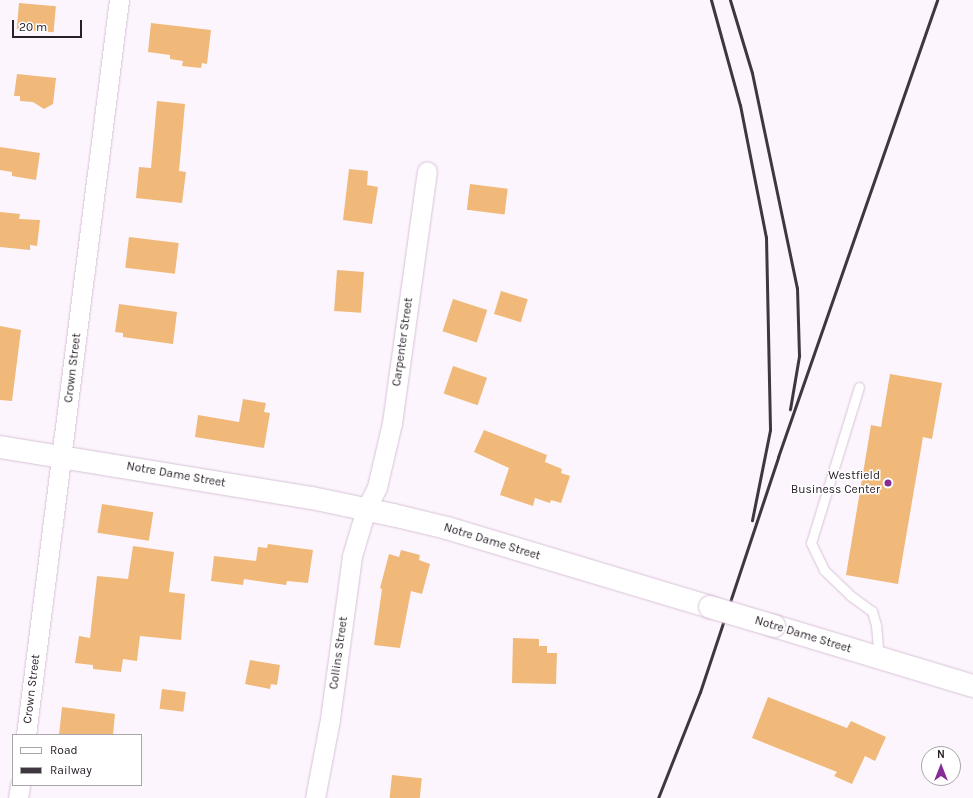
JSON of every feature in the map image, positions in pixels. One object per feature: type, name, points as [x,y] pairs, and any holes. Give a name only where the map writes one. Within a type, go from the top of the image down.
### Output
[{"type":"main road","name":"Notre Dame Street","points":[[0,447],[62,456],[366,509],[447,528],[973,686]]},
{"type":"street","name":"Crown Street","points":[[26,734],[119,0]]},
{"type":"street","name":"Carpenter Street","points":[[366,509],[376,487],[392,423],[427,171]]},
{"type":"street","name":"Collins Street","points":[[315,798],[330,719],[352,556],[366,509]]},
{"type":"street","points":[[18,798],[20,786]]},
{"type":"lane","points":[[859,387],[811,543],[824,570],[851,596],[872,611],[876,625],[879,658]]},
{"type":"building","points":[[19,3],[56,6],[54,32],[17,29]]},
{"type":"building","points":[[151,23],[211,30],[207,64],[202,63],[201,68],[182,66],[183,61],[170,59],[170,55],[148,52]]},
{"type":"building","points":[[17,74],[56,78],[53,104],[44,109],[33,102],[20,101],[20,96],[14,96]]},
{"type":"building","points":[[157,101],[185,104],[179,171],[186,172],[182,203],[136,198],[139,167],[151,168]]},
{"type":"building","points":[[0,147],[40,153],[36,180],[12,176],[12,172],[0,170]]},
{"type":"building","points":[[349,169],[368,171],[367,185],[378,187],[372,224],[343,220]]},
{"type":"building","points":[[470,184],[508,189],[505,214],[467,210]]},
{"type":"building","points":[[0,212],[20,214],[19,219],[40,220],[37,246],[30,245],[30,250],[0,247]]},
{"type":"building","points":[[129,237],[179,243],[175,274],[125,268]]},
{"type":"building","points":[[337,270],[364,272],[361,313],[334,311]]},
{"type":"building","points":[[501,291],[528,299],[521,322],[494,314]]},
{"type":"building","points":[[453,299],[487,310],[477,342],[442,331]]},
{"type":"building","points":[[119,304],[177,312],[173,344],[123,337],[123,333],[115,332]]},
{"type":"building","points":[[0,326],[21,330],[12,401],[0,400]]},
{"type":"building","points":[[453,366],[487,378],[478,405],[444,393]]},
{"type":"building","name":"Westfield Business Center","points":[[890,374],[942,383],[932,439],[923,437],[898,584],[846,575],[871,425],[881,427]]},
{"type":"building","points":[[243,399],[266,403],[264,412],[270,413],[264,448],[195,437],[198,415],[239,422]]},
{"type":"building","points":[[484,430],[547,455],[545,462],[562,469],[561,473],[570,476],[561,503],[551,500],[550,503],[535,498],[533,506],[500,495],[509,468],[474,452]]},
{"type":"building","points":[[102,504],[153,512],[149,541],[97,533]]},
{"type":"building","points":[[268,544],[313,550],[308,583],[287,581],[286,585],[244,579],[243,585],[211,581],[214,556],[256,561],[258,547],[267,548]]},
{"type":"building","points":[[133,546],[174,552],[169,592],[185,594],[181,640],[140,636],[137,661],[123,659],[121,672],[93,669],[93,665],[75,663],[79,636],[90,638],[97,576],[128,579]]},
{"type":"building","points":[[401,550],[420,555],[419,560],[430,564],[422,594],[411,591],[400,648],[374,645],[382,589],[380,588],[389,554],[399,557]]},
{"type":"building","points":[[513,638],[539,639],[539,646],[547,646],[547,653],[557,653],[556,684],[512,683]]},
{"type":"building","points":[[250,660],[280,665],[277,685],[271,684],[270,689],[245,684]]},
{"type":"building","points":[[162,689],[186,692],[183,712],[160,709]]},
{"type":"building","points":[[768,697],[847,728],[851,721],[886,737],[875,761],[865,756],[852,784],[834,776],[837,772],[752,738]]},
{"type":"building","points":[[62,707],[115,714],[113,734],[59,734]]},
{"type":"building","points":[[392,775],[422,778],[420,798],[390,798]]},
{"type":"railway","points":[[711,0],[740,105],[766,237],[770,430],[752,520]]},
{"type":"railway","points":[[730,0],[752,73],[797,288],[799,356],[790,409]]},
{"type":"railway","points":[[658,798],[700,692],[778,457],[937,0]]},
{"type":"place","name":"Westfield Business Center","points":[[888,483]]}]
